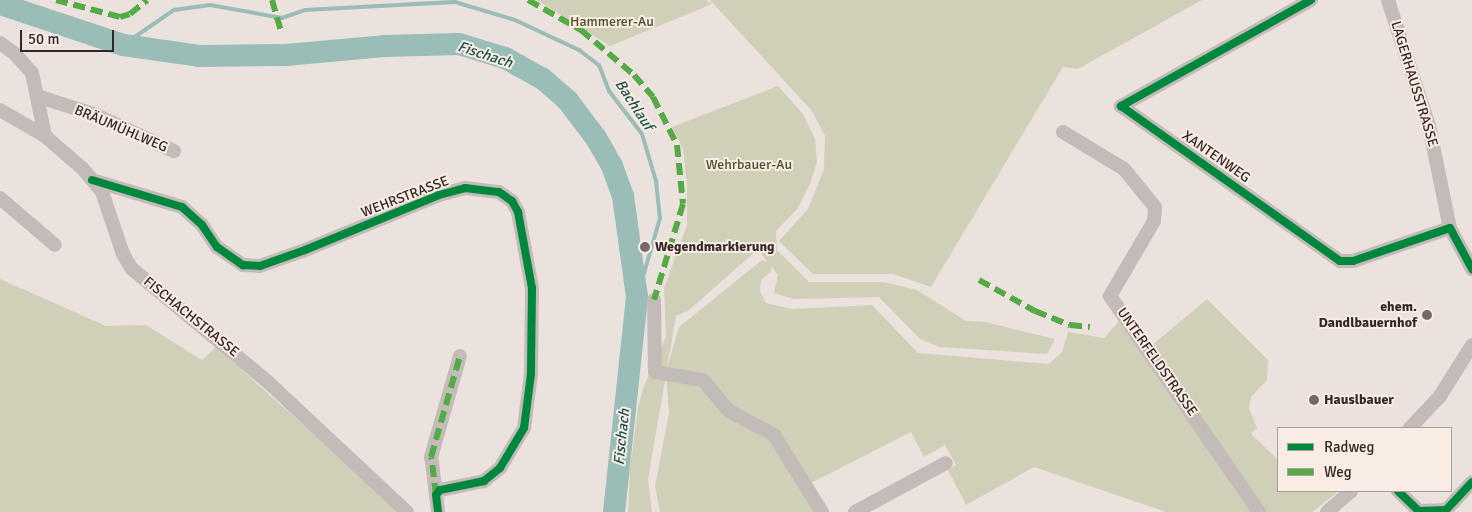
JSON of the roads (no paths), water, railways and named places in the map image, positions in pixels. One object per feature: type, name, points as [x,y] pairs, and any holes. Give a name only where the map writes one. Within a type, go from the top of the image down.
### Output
[{"type":"street","name":"XANTENWEG","points":[[1311,0],[1121,106],[1340,261],[1353,261],[1450,228]]},
{"type":"street","name":"LAGERHAUSSTRASSE","points":[[1388,0],[1429,126],[1450,228]]},
{"type":"street","points":[[0,43],[16,54],[32,73],[40,97],[45,136]]},
{"type":"street","name":"BRÄUMÜHLWEG","points":[[40,97],[96,115],[174,151]]},
{"type":"street","name":"FISCHACHSTRASSE","points":[[0,110],[45,136],[92,180],[102,192],[123,254],[131,268],[269,383],[407,512]]},
{"type":"street","name":"UNTERFELDSTRASSE","points":[[1063,132],[1124,169],[1155,207],[1154,221],[1110,296],[1259,512]]},
{"type":"street","name":"WEHRSTRASSE","points":[[92,180],[182,208],[202,225],[217,246],[243,265],[260,266],[305,250],[439,195],[465,188],[499,192],[512,201],[518,212],[532,288],[531,374],[526,419],[515,447],[500,468],[475,483],[440,490],[436,495]]},
{"type":"street","points":[[0,198],[54,245]]},
{"type":"street","points":[[1450,228],[1472,269]]},
{"type":"street","points":[[654,300],[655,372],[703,380],[729,411],[774,435],[822,512]]},
{"type":"street","points":[[1411,427],[1440,396],[1472,346]]},
{"type":"street","points":[[438,512],[431,458],[460,356]]},
{"type":"street","points":[[855,512],[946,463]]},
{"type":"street","points":[[1399,492],[1418,511],[1446,510],[1472,482]]},
{"type":"street","points":[[1327,512],[1350,492]]},
{"type":"waterway","name":"Bachlauf","points":[[123,45],[174,10],[210,5],[282,18],[305,10],[455,2],[515,20],[579,50],[599,65],[609,91],[642,134],[656,181],[660,218],[637,297]]},
{"type":"waterway","name":"Fischach","points":[[0,4],[123,45],[199,56],[286,55],[384,46],[459,44],[505,58],[543,79],[568,101],[596,138],[612,166],[623,196],[637,297],[614,512]]},
{"type":"place","name":"Wegendmarkierung","points":[[645,247]]},
{"type":"place","name":"ehem. Dandlbauernhof","points":[[1427,315]]},
{"type":"place","name":"Hauslbauer","points":[[1314,400]]},
{"type":"park label","name":"Hammerer-Au","points":[[612,22]]},
{"type":"park label","name":"Wehrbauer-Au","points":[[749,165]]}]
